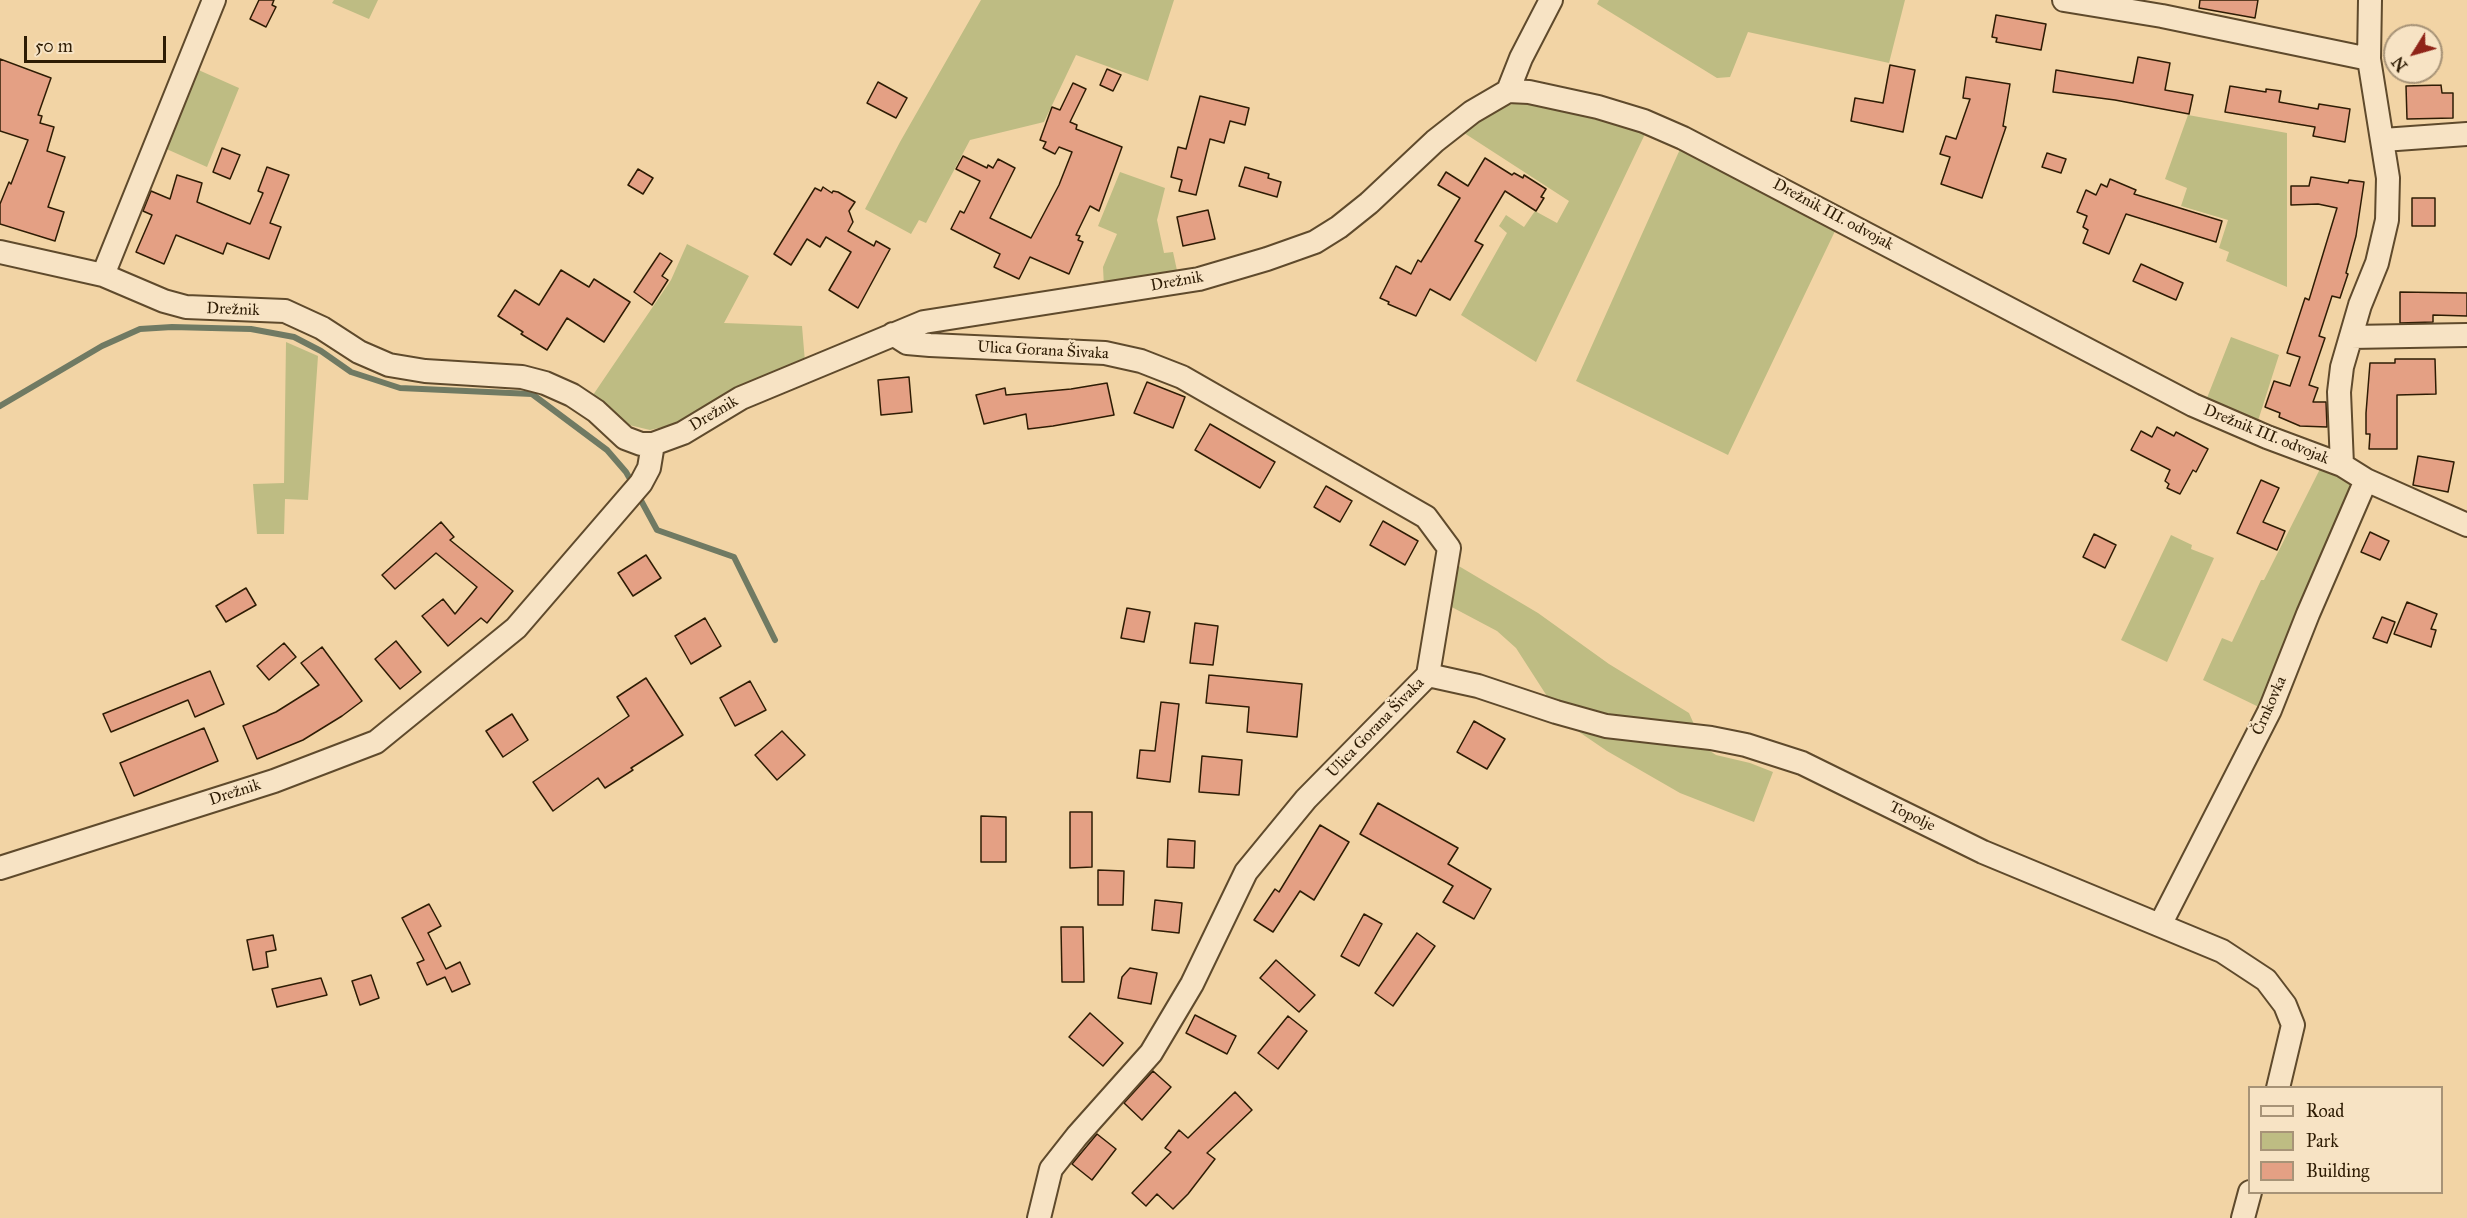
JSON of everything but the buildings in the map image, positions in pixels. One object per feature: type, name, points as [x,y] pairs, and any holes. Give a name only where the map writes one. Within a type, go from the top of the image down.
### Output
[{"type":"street","points":[[103,275],[214,0]]},
{"type":"street","points":[[1508,91],[1521,58],[1551,0]]},
{"type":"street","points":[[2064,0],[2162,16],[2368,59]]},
{"type":"street","name":"Drežnik III. odvojak","points":[[2342,465],[2339,392],[2342,368],[2360,305],[2377,263],[2386,220],[2388,178],[2368,59],[2370,0]]},
{"type":"street","name":"Drežnik","points":[[0,252],[103,275],[164,301],[186,307],[285,311],[322,328],[359,352],[388,365],[425,371],[522,377],[545,383],[572,394],[596,411],[625,438],[641,444],[653,444],[682,433],[741,398],[924,322],[1199,279],[1305,245],[1339,227],[1390,185],[1444,134],[1472,112],[1508,91]]},
{"type":"street","name":"Drežnik III. odvojak","points":[[1508,91],[1529,92],[1598,107],[1683,138],[2193,405],[2267,437],[2342,465],[2366,480],[2467,525]]},
{"type":"street","points":[[2383,140],[2467,134]]},
{"type":"street","name":"Ulica Gorana Šivaka","points":[[893,334],[907,343],[1105,353],[1141,361],[1182,377],[1426,517],[1449,548],[1428,675],[1306,799],[1246,872],[1192,984],[1151,1053],[1077,1136],[1051,1169],[1039,1218]]},
{"type":"street","points":[[2351,337],[2467,335]]},
{"type":"street","name":"Drežnik","points":[[0,868],[274,781],[376,742],[516,628],[641,483],[651,461],[653,444]]},
{"type":"street","name":"Črnkovka","points":[[2160,925],[2270,710],[2308,614],[2366,480]]},
{"type":"street","name":"Topolje","points":[[1428,675],[1478,686],[1605,726],[1711,738],[1802,763],[1983,852],[2231,957],[2266,980],[2285,1005],[2293,1025],[2278,1086]]},
{"type":"street","points":[[2243,1218],[2249,1194]]},
{"type":"green space","points":[[334,0],[378,0],[369,19],[332,3]]},
{"type":"green space","points":[[981,0],[1174,0],[1148,81],[1076,55],[1044,122],[970,140],[926,223],[919,220],[911,234],[865,209],[900,142]]},
{"type":"green space","points":[[1599,0],[1905,0],[1889,63],[1748,32],[1730,77],[1717,78],[1597,4]]},
{"type":"green space","points":[[194,68],[239,88],[207,167],[162,147]]},
{"type":"green space","points":[[1523,102],[1595,116],[1645,134],[1536,362],[1461,315],[1507,233],[1499,226],[1506,215],[1524,227],[1535,211],[1557,223],[1569,201],[1461,131],[1498,107]]},
{"type":"green space","points":[[2188,115],[2287,133],[2287,287],[2226,261],[2229,252],[2219,248],[2228,220],[2181,206],[2187,188],[2165,179]]},
{"type":"green space","points":[[1681,147],[1836,229],[1728,455],[1576,381]]},
{"type":"green space","points":[[1120,172],[1165,188],[1157,220],[1164,253],[1173,252],[1178,275],[1104,287],[1103,267],[1117,234],[1098,226]]},
{"type":"green space","points":[[687,244],[749,276],[724,323],[802,326],[805,362],[763,379],[672,425],[650,430],[629,425],[616,419],[593,395],[671,280]]},
{"type":"green space","points":[[2231,337],[2279,355],[2256,427],[2205,403]]},
{"type":"green space","points":[[286,342],[318,356],[308,500],[285,499],[284,534],[257,534],[253,484],[284,483]]},
{"type":"green space","points":[[2320,469],[2358,482],[2263,709],[2203,680],[2222,638],[2232,642],[2261,580],[2264,580]]},
{"type":"green space","points":[[2171,535],[2192,545],[2191,549],[2214,558],[2167,662],[2121,640]]},
{"type":"green space","points":[[1457,565],[1538,613],[1609,664],[1689,713],[1704,747],[1716,755],[1750,763],[1773,772],[1754,822],[1680,793],[1607,751],[1563,721],[1516,648],[1497,631],[1446,604]]},
{"type":"waterway","points":[[0,406],[102,346],[140,329],[172,327],[251,329],[294,337],[321,351],[351,372],[400,388],[532,394],[607,450],[626,472],[634,486]]},
{"type":"waterway","points":[[638,495],[657,530],[734,557],[775,640]]}]
